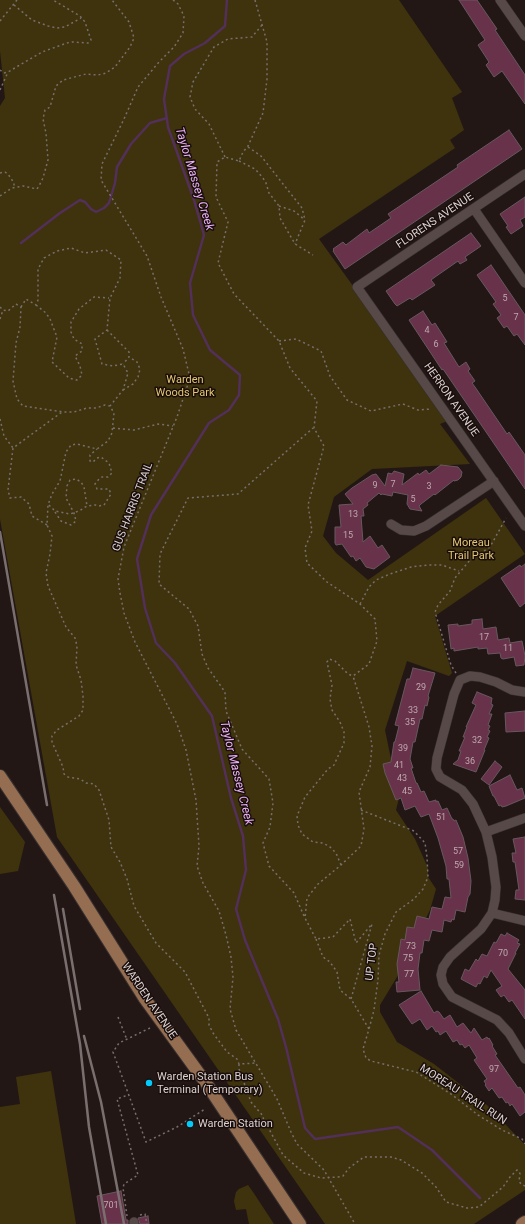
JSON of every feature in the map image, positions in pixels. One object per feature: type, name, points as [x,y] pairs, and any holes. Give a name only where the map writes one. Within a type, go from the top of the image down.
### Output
[{"type":"main road","name":"WARDEN AVENUE","points":[[0,776],[74,886],[146,999],[206,1083],[300,1224]]},
{"type":"street","points":[[500,0],[525,36]]},
{"type":"street","name":"FLORENS AVENUE","points":[[357,287],[525,174]]},
{"type":"street","points":[[474,209],[525,283]]},
{"type":"street","name":"HERRON AVENUE","points":[[357,287],[525,526]]},
{"type":"street","points":[[391,524],[402,530],[414,531],[426,526],[494,481]]},
{"type":"street","points":[[525,692],[512,690],[496,682],[480,677],[470,676],[460,680],[454,694],[437,758],[436,769],[440,777],[462,790],[473,804],[486,832],[492,857],[496,886],[492,913],[481,929],[450,957],[443,967],[441,975],[443,984],[452,997],[497,1020],[509,1033],[525,1059]]},
{"type":"street","points":[[486,832],[525,818]]},
{"type":"street","points":[[492,913],[525,921]]},
{"type":"path","points":[[0,21],[17,0]]},
{"type":"path","points":[[0,70],[4,73],[8,72],[42,52],[67,43],[72,42],[88,44],[91,40],[85,22],[53,0]]},
{"type":"path","points":[[0,196],[14,187],[23,186],[37,189],[43,178],[48,160],[46,133],[43,119],[45,110],[50,107],[56,86],[63,80],[86,74],[98,75],[106,73],[115,67],[130,47],[134,38],[129,22],[112,0]]},
{"type":"path","name":"GUS HARRIS TRAIL","points":[[173,0],[178,4],[184,16],[183,33],[174,47],[138,87],[102,164],[101,180],[147,256],[161,297],[183,349],[190,378],[174,426],[124,547],[118,579],[120,593],[124,613],[135,642],[177,724],[186,750],[196,800],[199,846],[197,866],[203,884],[219,911],[232,957],[233,977],[230,1009],[236,1030],[277,1098],[297,1144],[324,1170],[355,1224]]},
{"type":"path","points":[[239,161],[243,152],[248,146],[263,113],[267,79],[267,42],[255,0]]},
{"type":"path","points":[[14,5],[32,20],[57,28],[65,27],[81,18]]},
{"type":"path","points":[[225,157],[209,124],[195,109],[190,97],[193,82],[214,47],[228,39],[252,37],[262,25]]},
{"type":"path","points":[[0,90],[8,72]]},
{"type":"path","points":[[248,146],[261,156],[302,208],[305,220],[295,244]]},
{"type":"path","points":[[313,255],[295,244],[280,218],[279,206],[269,193],[263,178],[255,169],[239,161],[225,157],[217,162],[216,197],[228,222],[218,263],[234,294],[279,341],[290,368],[317,400],[314,428],[324,446],[308,505],[312,531],[305,548],[308,563],[327,582],[360,604],[375,619],[377,641],[369,664],[353,676]]},
{"type":"path","points":[[0,173],[5,172],[8,174],[14,183],[14,187]]},
{"type":"path","points":[[279,206],[294,211],[305,220]]},
{"type":"path","points":[[36,305],[38,300],[38,269],[44,258],[57,251],[71,248],[84,252],[106,250],[121,260],[120,278],[110,298],[107,330]]},
{"type":"path","points":[[110,298],[94,297],[79,309],[71,322],[71,332],[74,339],[82,344],[82,351],[76,356],[82,375],[77,380],[69,378],[52,362],[57,337],[50,319],[46,313],[26,299],[21,307],[13,381],[17,399],[23,406],[64,412],[74,412],[105,405],[110,406]]},
{"type":"path","points":[[0,307],[3,310],[8,311],[16,304],[21,307]]},
{"type":"path","points":[[0,319],[3,310]]},
{"type":"path","points":[[107,330],[124,345],[129,352],[130,357],[137,362],[140,369],[138,378],[133,384],[123,390],[110,406]]},
{"type":"path","points":[[107,330],[95,338],[102,364],[113,366],[123,364],[130,357]]},
{"type":"path","points":[[279,341],[296,339],[321,351],[330,376],[348,400],[371,411],[403,404],[418,410],[442,408]]},
{"type":"path","points":[[123,364],[128,373],[123,390]]},
{"type":"path","points":[[55,511],[70,514],[87,506],[104,505],[111,494],[109,489],[97,489],[95,484],[98,479],[108,477],[112,472],[109,463],[101,457],[97,458],[93,462],[90,460],[90,455],[97,448],[108,441],[112,433],[114,413],[110,406]]},
{"type":"path","points":[[13,448],[64,412]]},
{"type":"path","points":[[0,419],[4,436],[13,448],[8,490],[10,498],[21,497],[28,504],[32,516],[47,525]]},
{"type":"path","points":[[113,428],[134,430],[158,424],[174,426]]},
{"type":"path","points":[[314,428],[238,494],[188,498],[160,554],[159,584],[189,609],[198,626],[202,654],[208,668],[225,692],[226,711],[242,749],[269,779],[273,804],[270,827],[263,843],[269,866],[294,893],[316,939],[322,957],[330,962],[337,972],[340,990],[351,999],[369,1029]]},
{"type":"path","points":[[97,448],[77,444],[71,445],[66,452],[60,481],[52,494],[48,505],[47,525],[52,536],[46,573],[48,586],[66,627],[75,638],[77,646],[76,665],[81,680],[84,710],[79,716],[57,730],[52,736],[52,742],[63,767],[64,774],[68,777],[94,784],[99,790],[109,820],[111,847],[120,862],[127,879],[134,906],[156,943],[185,972],[209,1018],[209,1025],[211,1029],[227,1052],[236,1059],[239,1064],[239,1069],[251,1102],[263,1116],[264,1123],[269,1129],[283,1155],[304,1173],[315,1177],[338,1177],[343,1176],[349,1168],[364,1157],[391,1157],[401,1160],[426,1177],[436,1187],[446,1202],[467,1208],[479,1207],[503,1187],[510,1177],[518,1170],[520,1174],[519,1181],[525,1186]]},
{"type":"path","points":[[48,505],[55,511],[60,521],[71,525],[76,521],[74,513],[66,498],[67,486],[70,480],[76,479],[81,482],[84,487],[87,506]]},
{"type":"path","points":[[460,680],[451,665],[435,612],[438,605],[450,591],[455,578],[460,571],[470,560],[490,547],[506,518]]},
{"type":"path","points":[[360,604],[369,587],[376,580],[411,567],[428,565],[442,566],[460,571]]},
{"type":"path","points":[[305,918],[307,898],[318,884],[341,865],[360,846],[364,829],[359,792],[370,767],[372,746],[369,727],[353,676],[348,674],[335,661],[329,659],[327,662],[332,686],[330,699],[332,710],[340,722],[344,732],[344,743],[334,764],[328,769],[305,797],[297,816],[302,834],[313,842],[322,842],[330,846],[336,852],[341,865]]},
{"type":"path","name":"UP TOP","points":[[361,810],[414,831],[425,843],[428,857],[428,877],[423,889],[414,899],[396,912],[385,934],[379,955],[377,988],[374,1010],[369,1029]]},
{"type":"path","points":[[316,939],[333,937],[350,919],[356,943],[372,924],[351,999]]},
{"type":"path","points":[[118,1017],[127,1040]]},
{"type":"path","points":[[150,1028],[119,1043],[113,1052],[146,1142],[177,1127],[205,1109]]},
{"type":"path","name":"MOREAU TRAIL RUN","points":[[369,1029],[363,1049],[366,1058],[372,1061],[416,1072],[451,1094],[478,1115],[502,1130],[522,1139],[525,1144]]},
{"type":"path","points":[[239,1064],[256,1062]]},
{"type":"path","points":[[128,1095],[117,1098],[138,1175],[124,1184],[123,1188],[132,1221]]},
{"type":"path","points":[[146,1214],[147,1224]]},
{"type":"green space","name":"Warden Woods Park","points":[[0,0],[399,0],[462,92],[452,98],[464,130],[450,140],[455,148],[319,239],[450,420],[440,424],[470,464],[372,469],[334,497],[323,536],[336,553],[368,580],[486,498],[525,554],[435,616],[452,673],[449,676],[407,661],[385,730],[399,798],[396,810],[415,839],[428,868],[428,877],[436,889],[430,910],[397,977],[380,1005],[380,1012],[397,1042],[434,1064],[488,1106],[525,1145],[525,1190],[474,1224],[325,1224],[57,837],[0,519],[0,106],[5,98],[0,51]]},
{"type":"green space","points":[[0,807],[25,842],[18,871],[0,874]]},
{"type":"green space","points":[[51,1071],[76,1224],[0,1224],[0,1107],[20,1104],[16,1077]]},
{"type":"green space","points":[[248,1185],[274,1224],[249,1224],[246,1209],[236,1210],[234,1201],[236,1192]]},
{"type":"building","points":[[459,0],[477,0],[497,29],[495,30],[525,75],[525,104],[502,71],[494,77],[486,65],[489,62],[478,45],[485,40]]},
{"type":"building","points":[[509,130],[522,149],[345,269],[333,249],[343,242],[346,245],[367,229],[369,233],[391,218],[388,214],[458,167],[457,165]]},
{"type":"building","points":[[525,197],[525,217],[520,220],[523,226],[511,234],[506,227],[508,226],[500,214]]},
{"type":"building","points":[[471,233],[481,246],[465,257],[467,260],[460,264],[458,261],[435,277],[431,280],[435,285],[412,300],[410,298],[397,306],[395,304],[386,291]]},
{"type":"building","points":[[491,265],[525,315],[525,345],[517,334],[514,336],[507,326],[504,328],[497,318],[501,315],[493,304],[496,302],[477,275]]},
{"type":"building","points":[[423,311],[432,325],[435,323],[447,342],[444,343],[459,367],[466,362],[470,369],[468,371],[475,381],[472,383],[507,434],[509,432],[525,455],[525,489],[409,320]]},
{"type":"building","points":[[441,465],[458,467],[462,472],[461,477],[458,480],[454,480],[421,504],[419,506],[422,511],[410,509],[407,504],[408,495],[393,492],[392,496],[381,495],[379,493],[367,503],[368,505],[363,509],[364,516],[361,516],[363,542],[370,536],[378,548],[382,545],[390,557],[374,569],[366,567],[360,558],[356,561],[353,556],[351,557],[342,544],[336,545],[335,527],[341,527],[339,505],[353,504],[345,494],[352,488],[376,474],[385,486],[388,473],[392,474],[394,471],[404,474],[402,485],[418,473],[419,475],[426,470],[429,474]]},
{"type":"building","points":[[525,564],[525,603],[520,607],[501,578],[520,565],[521,567]]},
{"type":"building","points":[[482,619],[483,629],[496,627],[498,640],[509,638],[510,643],[522,641],[525,656],[524,665],[516,666],[514,657],[503,659],[501,658],[500,653],[488,654],[487,648],[478,649],[478,647],[454,651],[454,648],[451,649],[448,625],[458,624],[458,626],[472,624],[472,620]]},
{"type":"building","points":[[413,668],[435,673],[428,696],[427,706],[425,705],[415,742],[413,742],[410,759],[413,768],[411,768],[416,783],[421,792],[424,791],[429,802],[436,800],[436,802],[438,801],[442,810],[447,808],[452,819],[454,821],[456,820],[463,837],[471,881],[470,894],[465,912],[456,910],[454,920],[452,919],[451,922],[444,920],[442,932],[432,930],[429,941],[424,940],[422,953],[420,953],[418,969],[420,990],[397,992],[396,982],[399,982],[397,964],[401,939],[405,940],[407,927],[414,928],[417,916],[429,919],[432,907],[442,909],[445,897],[451,898],[446,866],[429,814],[421,817],[415,806],[405,810],[401,798],[396,800],[383,764],[391,762],[394,742],[399,726],[395,725],[407,679],[410,679]]},
{"type":"building","points":[[477,692],[492,698],[491,704],[493,705],[489,714],[492,714],[488,725],[490,726],[488,730],[490,731],[487,737],[489,738],[476,772],[453,764],[458,760],[461,751],[459,751],[465,737],[463,737],[466,727],[476,705],[472,703]]},
{"type":"building","points":[[525,711],[525,731],[506,732],[505,713]]},
{"type":"building","points":[[495,761],[502,767],[489,785],[481,779]]},
{"type":"building","points":[[510,775],[517,790],[522,788],[525,798],[502,807],[501,805],[499,806],[489,786]]},
{"type":"building","points":[[525,837],[525,900],[515,899],[516,890],[519,890],[515,862],[513,862],[512,853],[516,853],[513,839]]},
{"type":"building","points":[[507,933],[519,940],[517,943],[520,944],[508,969],[525,990],[525,1019],[512,1000],[509,1002],[504,995],[501,997],[496,990],[502,986],[491,970],[487,978],[484,976],[480,984],[478,983],[476,987],[461,979],[465,969],[469,971],[476,959],[478,961],[482,954],[487,956],[494,942],[496,943],[501,934],[505,936]]},
{"type":"building","points":[[421,991],[434,1013],[437,1011],[439,1012],[444,1019],[450,1015],[457,1027],[463,1023],[471,1033],[474,1028],[482,1040],[487,1037],[488,1039],[489,1038],[497,1054],[495,1055],[518,1088],[520,1087],[525,1095],[525,1112],[520,1116],[512,1104],[510,1106],[502,1097],[499,1098],[492,1088],[489,1091],[484,1081],[487,1079],[474,1060],[477,1058],[469,1045],[465,1048],[462,1044],[460,1045],[457,1040],[453,1042],[446,1031],[440,1035],[432,1026],[427,1030],[420,1019],[412,1024],[399,1005]]},
{"type":"building","points":[[121,1191],[128,1224],[102,1224],[97,1196]]},
{"type":"building","points":[[148,1216],[149,1224],[140,1224],[138,1218]]},
{"type":"waterway","name":"Taylor Massey Creek","points":[[227,0],[225,26],[205,43],[184,54],[170,66],[164,99],[168,127],[194,200],[204,235],[190,283],[193,315],[210,350],[240,375],[239,395],[229,410],[209,423],[151,515],[137,559],[145,608],[156,643],[175,663],[212,716],[231,798],[243,836],[246,870],[236,909],[245,940],[278,1019],[305,1128],[315,1139],[398,1127],[432,1150],[480,1198]]},
{"type":"waterway","points":[[21,243],[60,213],[80,200],[85,202],[96,212],[104,208],[109,203],[115,183],[117,167],[131,144],[150,123],[167,118]]},
{"type":"railway","points":[[0,532],[47,805]]},
{"type":"railway","points":[[54,895],[80,1044],[89,1127],[106,1224]]},
{"type":"railway","points":[[63,909],[80,1009]]},
{"type":"railway","points":[[84,1036],[101,1102],[124,1224]]},
{"type":"place","name":"Warden Station Bus Terminal (Temporary)","points":[[149,1083]]},
{"type":"place","name":"Warden Station","points":[[190,1124]]},
{"type":"park label","name":"Moreau Trail Park","points":[[471,549]]}]
